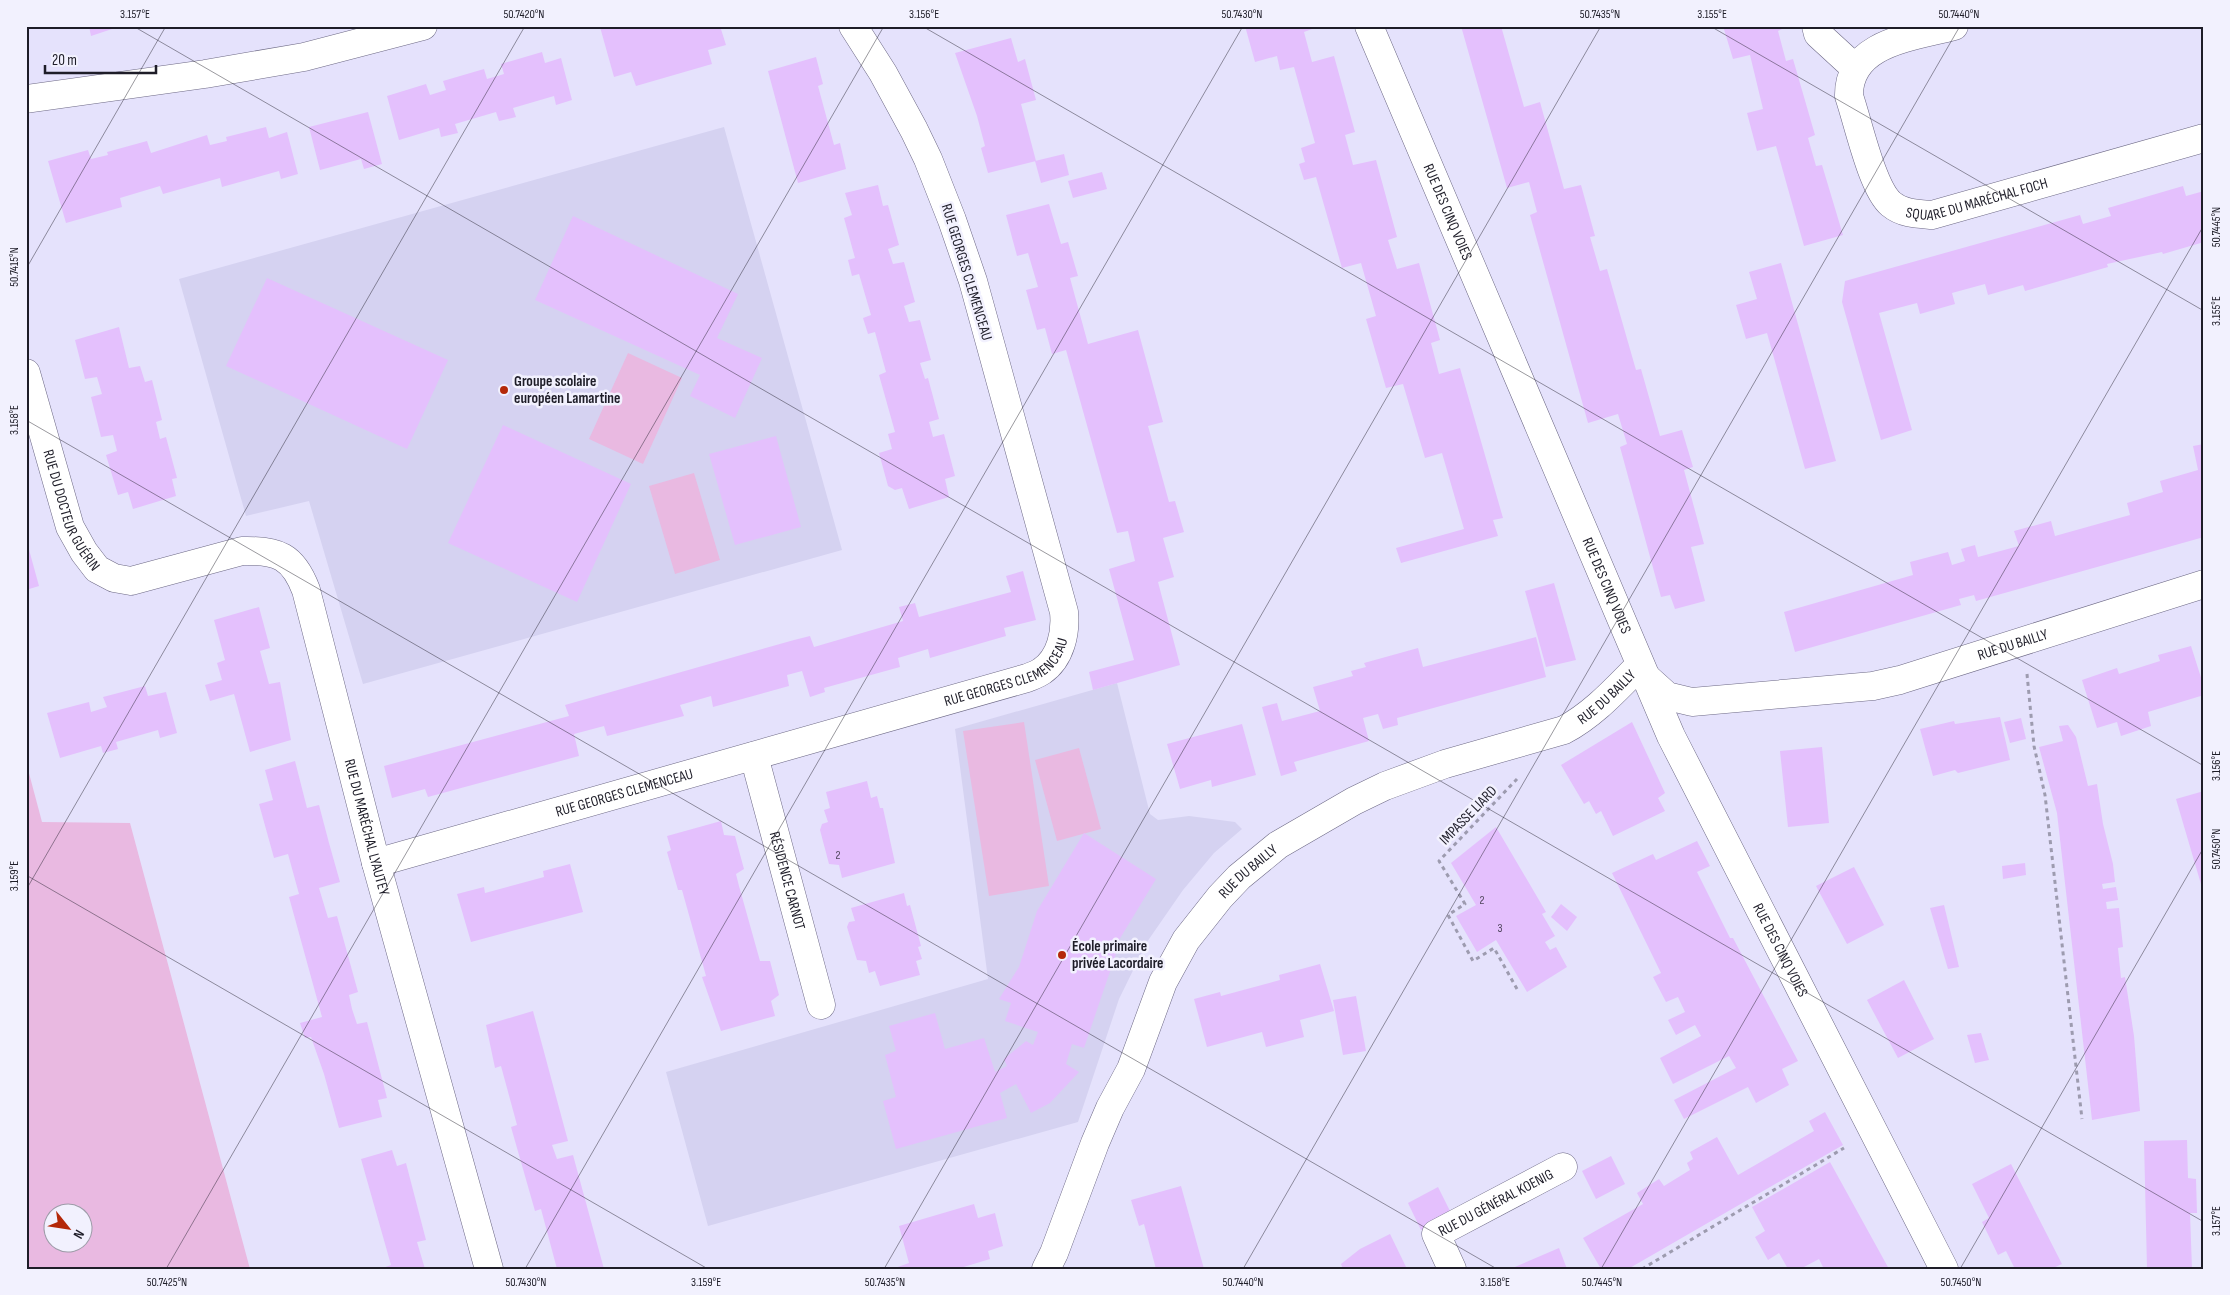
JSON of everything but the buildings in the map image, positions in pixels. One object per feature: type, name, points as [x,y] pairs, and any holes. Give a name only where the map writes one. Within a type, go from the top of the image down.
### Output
[{"type":"street","points":[[26,99],[205,74],[304,57],[423,26]]},
{"type":"street","name":"RUE GEORGES CLEMENCEAU","points":[[376,863],[1027,678],[1042,671],[1052,661],[1059,648],[1064,630],[1061,603],[961,244],[942,193],[914,130],[883,73],[853,26]]},
{"type":"street","name":"RUE DES CINQ VOIES","points":[[1369,26],[1671,736],[1944,1269]]},
{"type":"street","points":[[1816,26],[1818,34],[1855,68],[1868,54],[1880,48],[1954,26]]},
{"type":"street","name":"SQUARE DU MARÉCHAL FOCH","points":[[1855,68],[1849,82],[1850,96],[1876,180],[1883,196],[1893,206],[1909,213],[1932,215],[2204,138]]},
{"type":"street","name":"RUE DU DOCTEUR GUÉRIN","points":[[26,373],[70,527],[84,552],[97,568],[114,578]]},
{"type":"street","name":"RUE DU MARÉCHAL LYAUTEY","points":[[114,578],[131,581],[242,551],[260,550],[276,554],[299,572],[306,590],[376,863],[489,1269]]},
{"type":"street","name":"RUE DU BAILLY","points":[[1046,1269],[1054,1254],[1102,1126],[1131,1069],[1163,982],[1182,947],[1201,919],[1239,877],[1278,845],[1316,822],[1385,786],[1445,764],[1564,730],[1582,720],[1643,671],[1667,696],[1692,702],[1846,689],[1900,680],[2204,584]]},
{"type":"street","name":"RÉSIDENCE CARNOT","points":[[754,756],[821,1005]]},
{"type":"street","name":"RUE DU GÉNÉRAL KOENIG","points":[[1452,1269],[1436,1234],[1563,1167]]},
{"type":"path","points":[[2024,640],[2034,746],[2045,795],[2082,1119]]},
{"type":"path","name":"IMPASSE LIARD","points":[[1517,989],[1494,948],[1473,961],[1448,915],[1466,904],[1439,861],[1518,778]]},
{"type":"path","points":[[1642,1269],[1872,1131]]},
{"type":"shaded area","name":"Groupe scolaire européen Lamartine","points":[[724,127],[842,550],[363,684],[309,501],[246,516],[179,279]]},
{"type":"shaded area","points":[[628,353],[682,378],[643,464],[589,439]]},
{"type":"shaded area","points":[[694,473],[720,560],[675,574],[649,486]]},
{"type":"shaded area","name":"École primaire privée Lacordaire","points":[[1117,683],[1150,814],[1158,820],[1189,816],[1235,822],[1242,829],[1214,853],[1183,890],[1147,942],[1119,999],[1078,1122],[708,1226],[666,1072],[988,979],[955,729]]},
{"type":"shaded area","points":[[1024,722],[1049,886],[989,896],[963,731]]},
{"type":"shaded area","points":[[1079,748],[1101,829],[1057,841],[1035,760]]},
{"type":"shaded area","points":[[26,762],[42,822],[130,823],[250,1269],[26,1269]]},
{"type":"place","name":"Groupe scolaire européen Lamartine","points":[[504,390]]},
{"type":"place","name":"École primaire privée Lacordaire","points":[[1062,955]]}]
